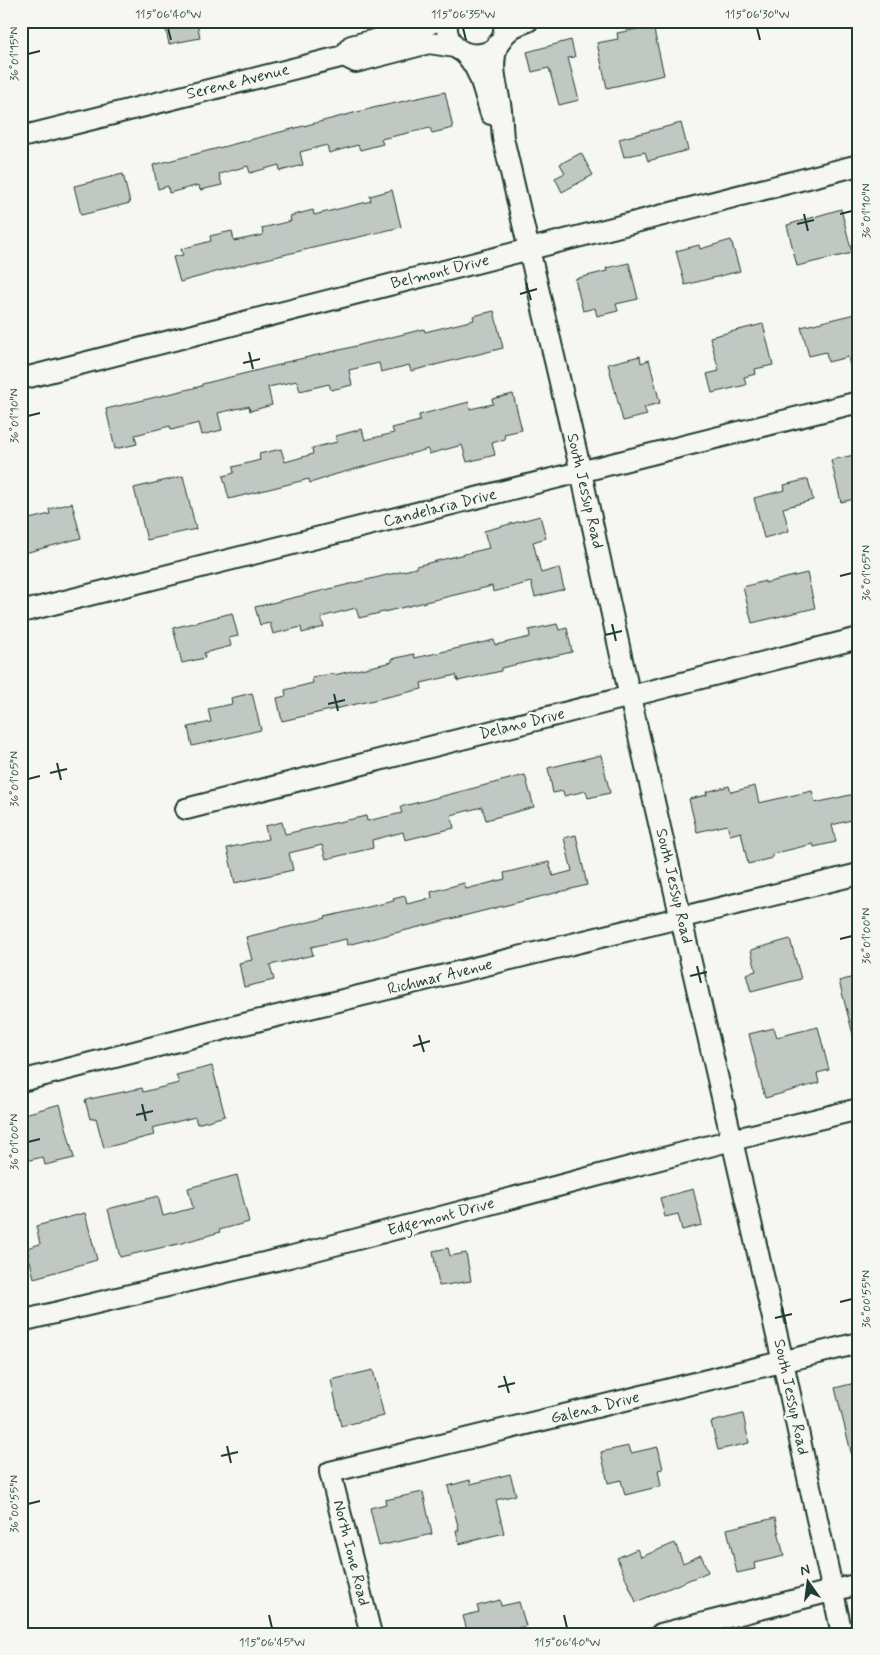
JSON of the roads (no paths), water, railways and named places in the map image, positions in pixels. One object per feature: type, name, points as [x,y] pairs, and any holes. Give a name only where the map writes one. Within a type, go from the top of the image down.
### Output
[{"type":"street","points":[[344,56],[352,46],[417,29],[436,21]]},
{"type":"street","name":"South Jessup Road","points":[[447,21],[447,32],[459,50],[474,63],[490,114],[502,138]]},
{"type":"street","points":[[502,34],[528,21]]},
{"type":"street","name":"Serene Avenue","points":[[21,137],[344,56],[356,62],[420,45],[436,44],[478,55],[485,54],[502,34]]},
{"type":"street","name":"South Jessup Road","points":[[502,34],[494,56],[493,67],[501,112],[502,138],[581,472],[630,697],[783,1362],[842,1634]]},
{"type":"street","name":"Belmont Drive","points":[[21,379],[859,166]]},
{"type":"street","name":"Candelaria Drive","points":[[21,612],[859,402]]},
{"type":"street","name":"Delano Drive","points":[[186,810],[859,638]]},
{"type":"street","name":"Richmar Avenue","points":[[21,1081],[236,1026],[859,874]]},
{"type":"street","name":"Edgemont Drive","points":[[21,1321],[289,1257],[732,1140],[859,1109]]},
{"type":"street","name":"Galena Drive","points":[[330,1472],[859,1343]]},
{"type":"street","name":"North Ione Road","points":[[330,1472],[371,1634]]},
{"type":"street","points":[[661,1634],[859,1584]]}]
